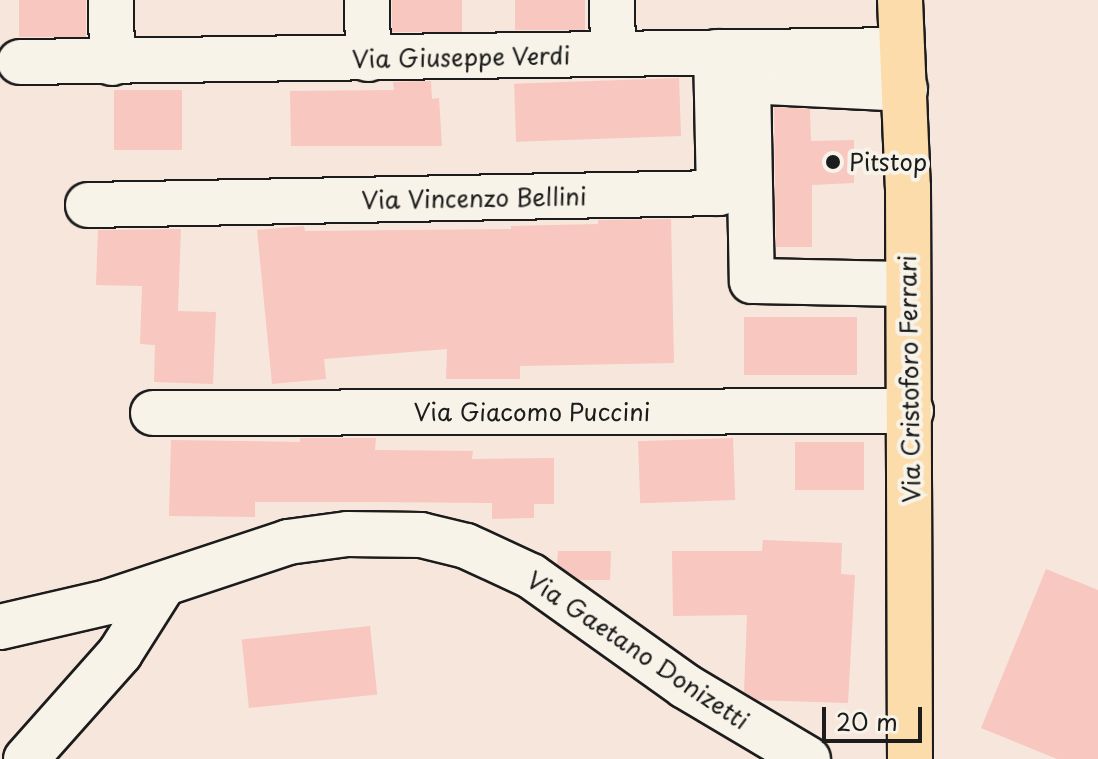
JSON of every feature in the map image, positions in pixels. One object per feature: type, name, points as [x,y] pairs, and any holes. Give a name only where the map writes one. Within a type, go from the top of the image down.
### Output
[{"type":"main road","name":"Via Cristoforo Ferrari","points":[[900,0],[911,411],[910,759]]},
{"type":"street","points":[[111,0],[112,63]]},
{"type":"street","points":[[367,0],[368,59]]},
{"type":"street","points":[[612,0],[613,53]]},
{"type":"street","name":"Via Giuseppe Verdi","points":[[20,62],[716,52],[904,69]]},
{"type":"street","name":"Via Vincenzo Bellini","points":[[88,205],[719,193],[716,52]]},
{"type":"street","points":[[904,69],[748,81],[752,281],[907,284]]},
{"type":"street","name":"Via Giacomo Puccini","points":[[153,413],[911,411]]},
{"type":"street","name":"Via Gaetano Donizetti","points":[[0,627],[163,585],[270,546],[300,539],[390,533],[441,539],[466,546],[531,576],[697,694],[808,759]]},
{"type":"street","points":[[26,759],[120,653],[163,585]]},
{"type":"building","points":[[19,0],[86,0],[86,37],[19,37]]},
{"type":"building","points":[[392,0],[462,0],[462,32],[392,32]]},
{"type":"building","points":[[515,0],[585,0],[585,30],[515,30]]},
{"type":"building","points":[[679,78],[681,136],[516,142],[514,84]]},
{"type":"building","points":[[431,81],[432,99],[439,98],[442,146],[291,146],[290,91],[394,90],[393,82]]},
{"type":"building","points":[[114,90],[182,90],[182,150],[114,150]]},
{"type":"building","points":[[774,107],[810,109],[811,141],[854,140],[854,183],[812,185],[812,247],[776,247]]},
{"type":"building","points":[[671,219],[674,363],[520,366],[520,379],[446,379],[447,349],[324,359],[326,379],[272,384],[257,230],[304,226],[305,231],[511,229],[511,226],[598,224],[598,220]]},
{"type":"building","points":[[181,229],[178,311],[216,312],[213,384],[154,382],[155,345],[140,344],[142,286],[96,285],[98,230]]},
{"type":"building","points":[[744,317],[857,317],[857,375],[744,375]]},
{"type":"building","points":[[300,438],[376,438],[375,450],[473,451],[472,459],[554,458],[554,504],[534,504],[534,518],[492,519],[492,503],[375,502],[255,502],[255,517],[169,516],[171,440],[300,442]]},
{"type":"building","points":[[733,438],[735,500],[640,503],[638,441]]},
{"type":"building","points":[[795,442],[864,442],[864,490],[795,490]]},
{"type":"building","points":[[763,540],[842,543],[841,574],[855,575],[848,703],[758,700],[744,692],[747,615],[673,616],[672,551],[762,551]]},
{"type":"building","points":[[558,551],[611,551],[610,580],[579,580],[557,564]]},
{"type":"building","points":[[1046,569],[1098,590],[1098,759],[1057,759],[981,728]]},
{"type":"building","points":[[370,626],[377,695],[249,708],[242,639]]},
{"type":"place","name":"Pitstop","points":[[833,162]]}]
